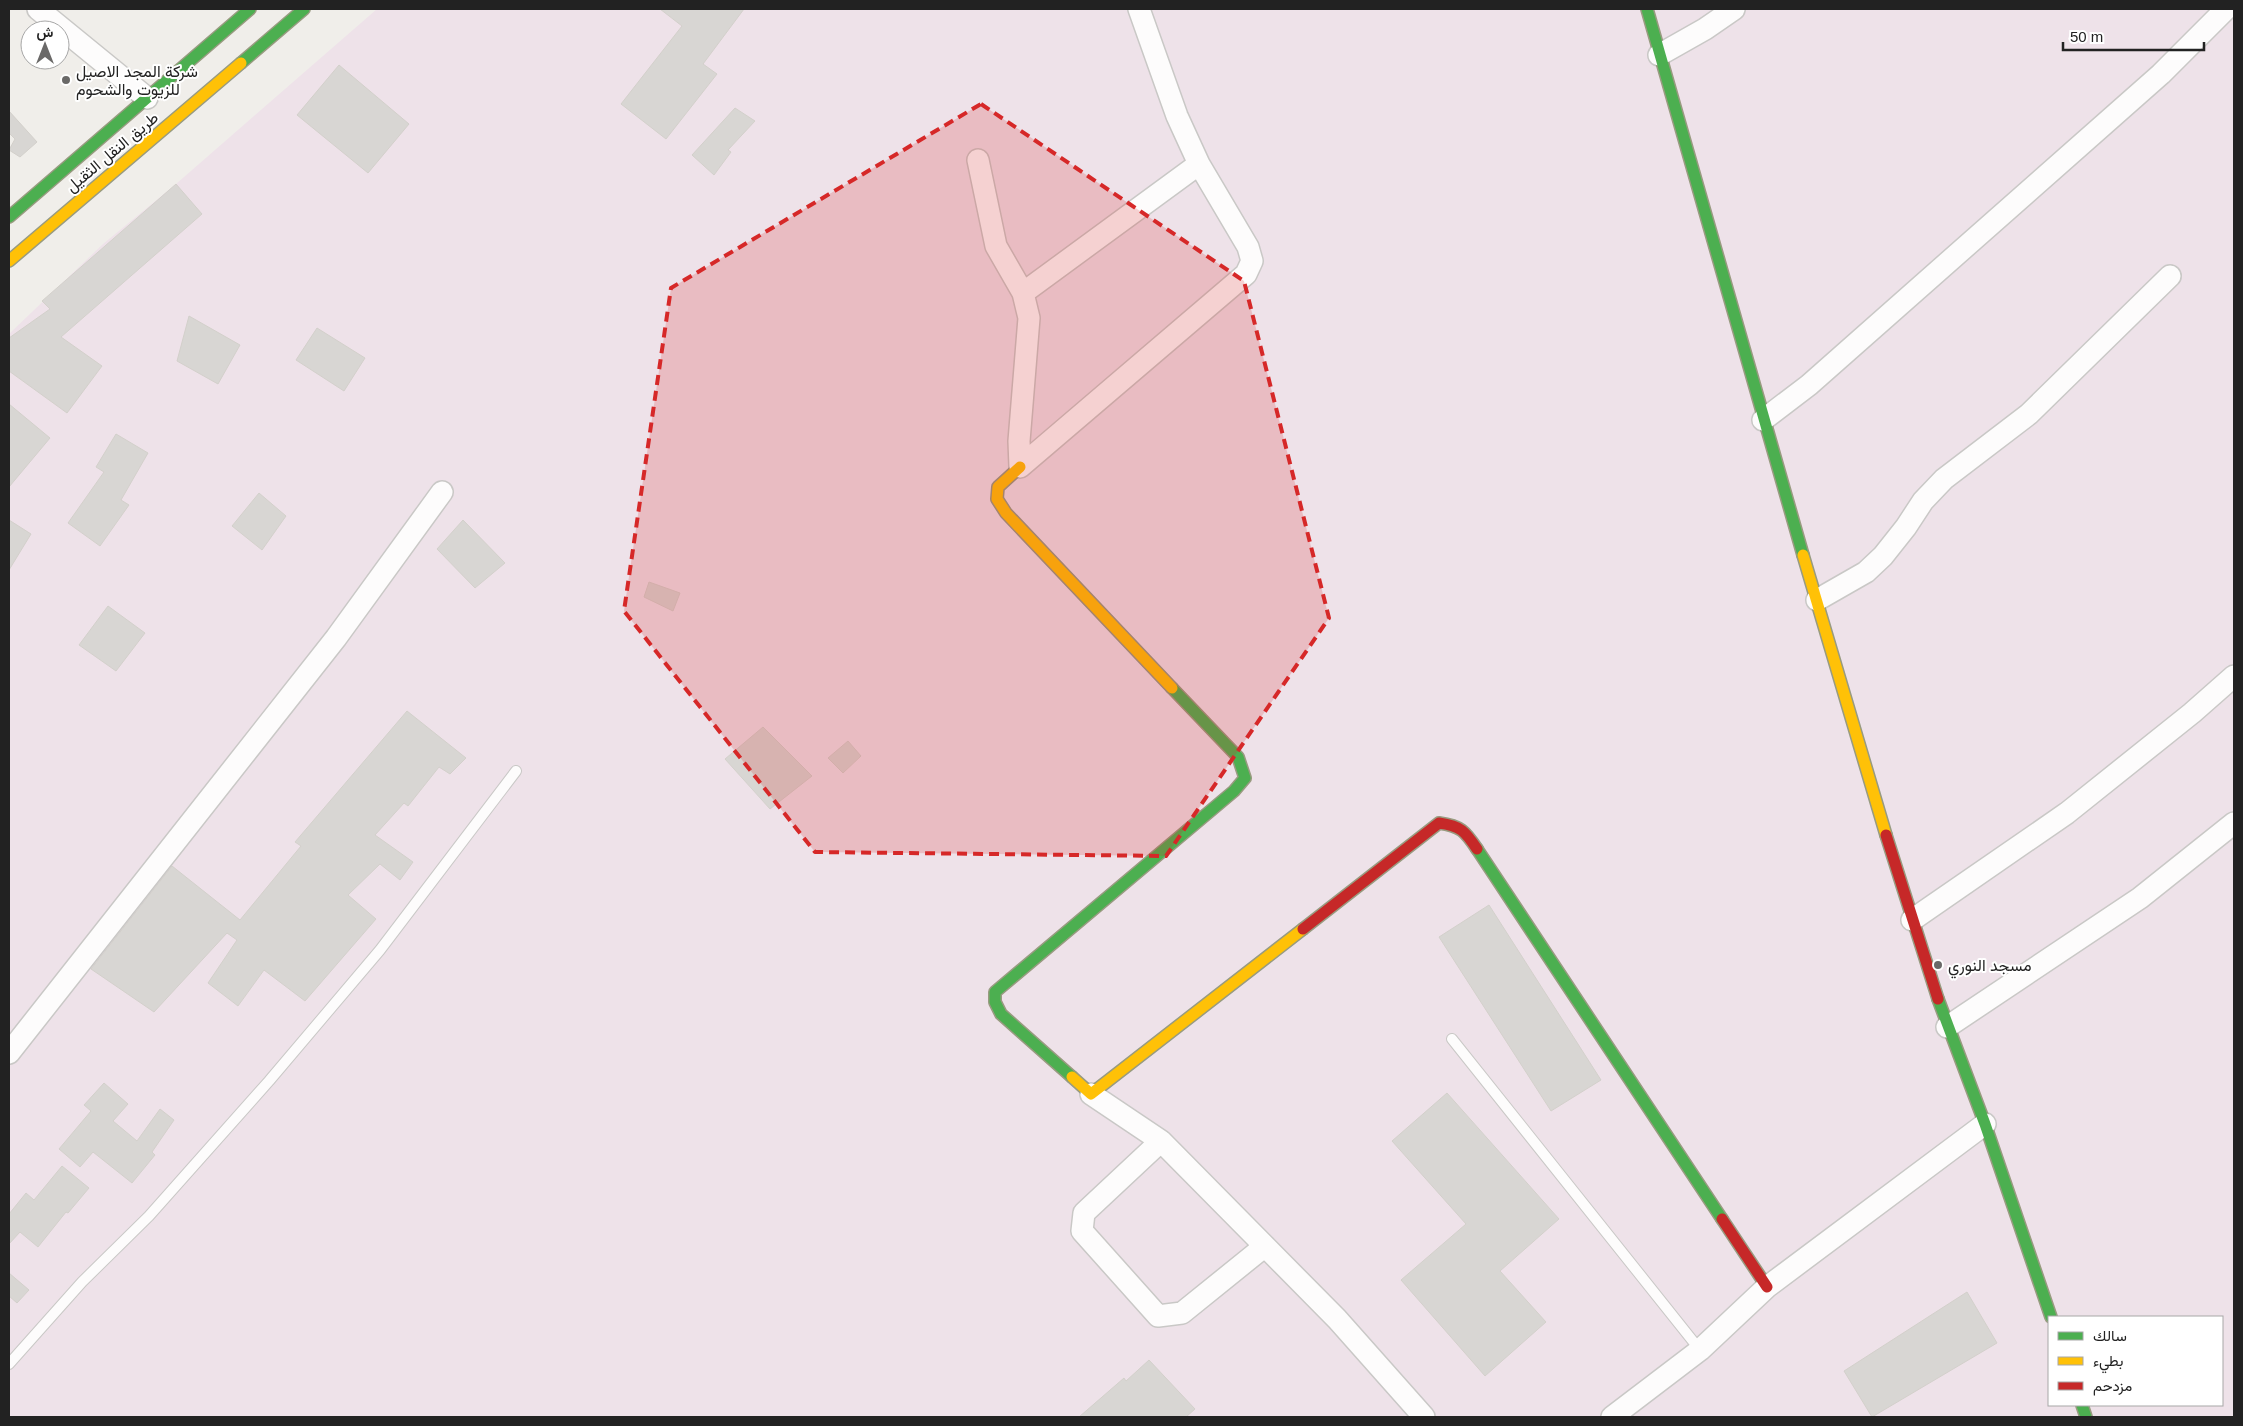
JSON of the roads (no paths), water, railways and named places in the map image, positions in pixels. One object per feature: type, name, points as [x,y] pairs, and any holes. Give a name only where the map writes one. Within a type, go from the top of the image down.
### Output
[{"type":"main road","name":"طريق النقل الثقيل","points":[[9,217],[250,9]]},
{"type":"main road","name":"طريق النقل الثقيل","points":[[9,261],[304,9]]},
{"type":"main road","points":[[1647,9],[1763,420],[1912,920],[1948,1027],[1985,1124],[2052,1316]]},
{"type":"main road","points":[[1020,468],[998,486],[997,499],[1006,513],[1238,757],[1245,778],[1234,791],[995,992],[995,1002],[1001,1014],[1092,1094],[1439,823],[1454,825],[1465,831],[1767,1288]]},
{"type":"street","points":[[38,9],[147,98]]},
{"type":"street","points":[[1020,468],[1246,274],[1252,260],[1248,247],[1199,164],[1177,116],[1139,9]]},
{"type":"street","points":[[1660,55],[1705,29],[1734,9]]},
{"type":"street","points":[[1763,420],[1809,385],[2161,74],[2226,9]]},
{"type":"street","points":[[978,160],[996,246],[1023,293],[1029,318],[1019,441],[1020,468]]},
{"type":"street","points":[[1023,293],[1199,164]]},
{"type":"street","points":[[1817,600],[1866,572],[1883,556],[1906,527],[1923,501],[1944,479],[2030,414],[2170,276]]},
{"type":"street","points":[[9,1053],[336,638],[442,492]]},
{"type":"street","points":[[1912,920],[2067,813],[2192,713],[2234,676]]},
{"type":"street","points":[[1948,1027],[2140,898],[2234,823]]},
{"type":"street","points":[[1092,1094],[1160,1141],[1337,1319],[1424,1417]]},
{"type":"street","points":[[1612,1417],[1700,1350],[1767,1288],[1985,1124]]},
{"type":"street","points":[[1160,1141],[1084,1213],[1082,1231],[1158,1316],[1182,1313],[1265,1246]]},
{"type":"lane","points":[[9,1364],[82,1282],[149,1216],[270,1081],[380,950],[516,771]]},
{"type":"lane","points":[[1452,1039],[1700,1350]]},
{"type":"place","name":"شركة المجد الاصيل للزيوت والشحوم","points":[[66,80]]},
{"type":"place","name":"مسجد النوري","points":[[1938,965]]}]
